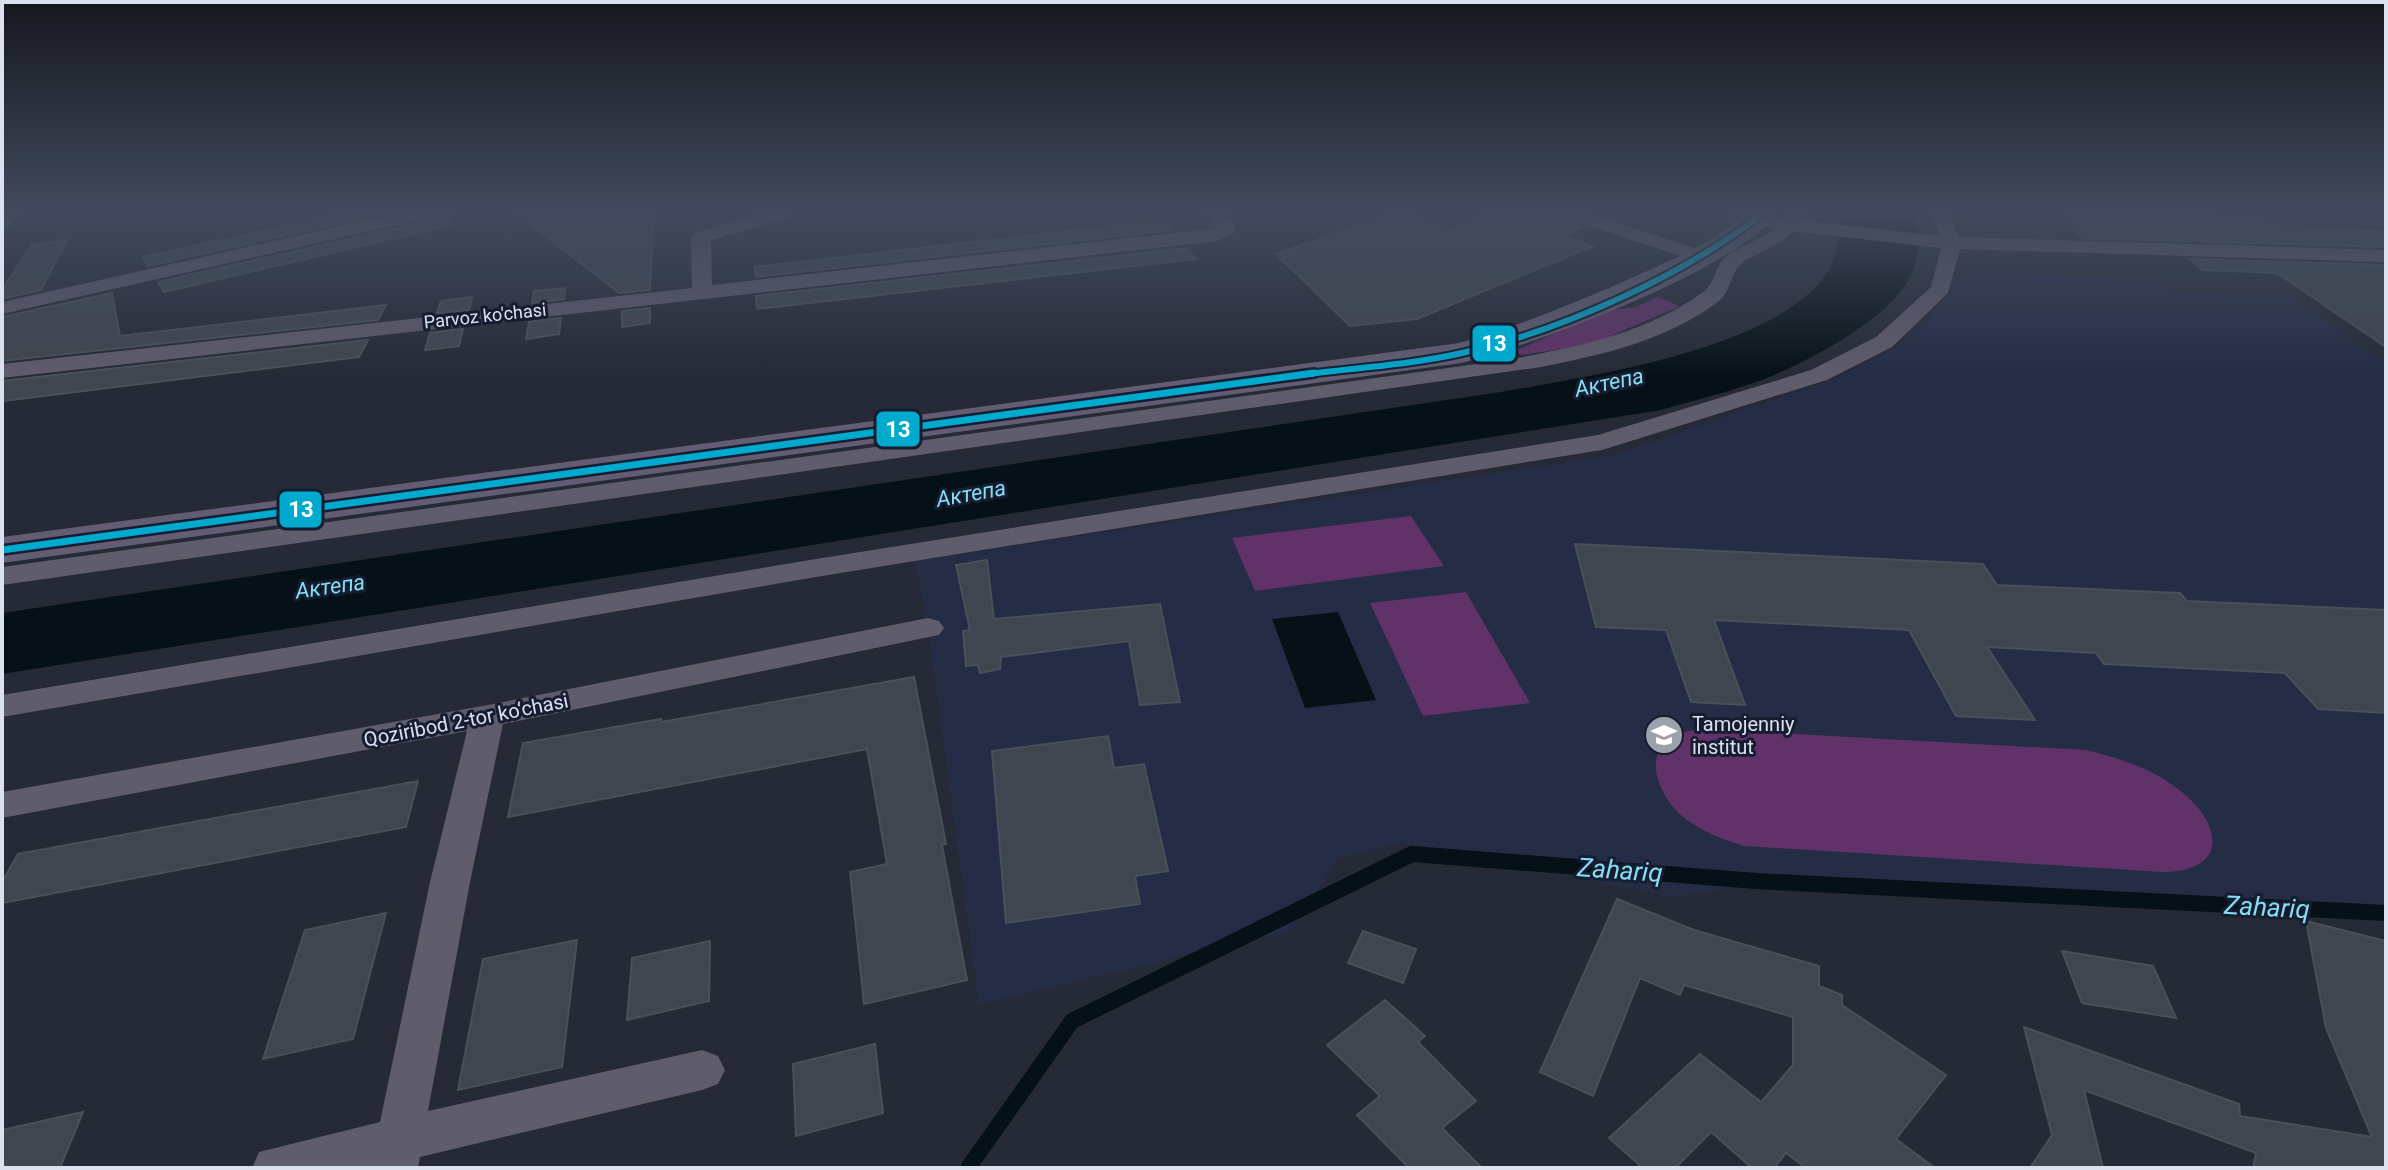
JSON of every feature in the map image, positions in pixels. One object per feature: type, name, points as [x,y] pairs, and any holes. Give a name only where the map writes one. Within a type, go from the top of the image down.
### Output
[{"type":"main road","points":[[2,532],[1433,345],[1505,326],[1651,268]]},
{"type":"main road","points":[[2,550],[1438,357],[1482,348],[1530,332],[1659,268]]},
{"type":"street","points":[[2,308],[181,268]]},
{"type":"street","points":[[702,268],[702,292]]},
{"type":"street","name":"Parvoz ko'chasi","points":[[2,371],[924,268]]},
{"type":"street","points":[[2,576],[1513,366],[1596,350],[1677,320],[1717,293],[1728,268]]},
{"type":"street","points":[[2,706],[816,568],[1602,442],[1773,391],[1856,359],[1901,328],[1941,289],[1941,268]]},
{"type":"street","name":"Qoziribod 2-tor ko‘chasi","points":[[2,805],[488,716],[928,628]]},
{"type":"street","points":[[397,1153],[450,882],[488,716]]},
{"type":"street","points":[[276,1168],[397,1153],[702,1070]]},
{"type":"shaded area","name":"Tamojenniy institut","points":[[1974,272],[2155,279],[2167,291],[2290,298],[2386,362],[2386,922],[1947,886],[1790,877],[1673,897],[1401,842],[1338,858],[1291,931],[979,1004],[928,628],[915,561],[1615,455],[1841,376],[1896,348],[1926,323],[1960,277]]},
{"type":"shaded area","points":[[1657,297],[1680,306],[1590,345],[1521,355],[1515,351],[1605,311],[1636,307]]},
{"type":"shaded area","points":[[1411,516],[1444,566],[1255,591],[1232,538]]},
{"type":"shaded area","points":[[1466,592],[1530,703],[1423,716],[1370,603]]},
{"type":"shaded area","points":[[1704,729],[2086,750],[2134,765],[2178,789],[2204,815],[2212,842],[2209,854],[2200,863],[2163,872],[1744,846],[1711,834],[1682,816],[1660,785],[1656,773],[1659,751],[1667,741],[1679,734]]},
{"type":"water","name":"Актепа","points":[[1828,268],[1914,268],[1905,286],[1890,303],[1871,320],[1825,349],[1762,380],[1661,410],[2,674],[2,613],[1501,392],[1633,367],[1685,353],[1778,316],[1812,291]]},
{"type":"water","points":[[1338,612],[1376,700],[1305,708],[1272,619]]},
{"type":"building","points":[[17,268],[53,268],[41,290],[2,299],[2,289]]},
{"type":"building","points":[[222,268],[269,268],[164,292],[158,282]]},
{"type":"building","points":[[586,268],[651,268],[650,290],[619,293]]},
{"type":"building","points":[[755,268],[839,268],[756,277]]},
{"type":"building","points":[[1010,268],[1120,268],[757,309],[756,296]]},
{"type":"building","points":[[1290,268],[1541,268],[1417,319],[1350,326]]},
{"type":"building","points":[[2200,268],[2386,268],[2386,347],[2277,273]]},
{"type":"building","points":[[565,288],[564,299],[532,303],[534,291]]},
{"type":"building","points":[[112,293],[120,336],[386,305],[378,320],[2,361],[2,317]]},
{"type":"building","points":[[472,297],[469,310],[437,313],[441,301]]},
{"type":"building","points":[[650,308],[650,323],[622,327],[622,311]]},
{"type":"building","points":[[561,318],[559,334],[526,339],[529,322]]},
{"type":"building","points":[[463,329],[459,346],[425,350],[430,333]]},
{"type":"building","points":[[368,340],[359,357],[2,401],[2,381]]},
{"type":"building","points":[[1575,544],[1983,564],[1997,585],[2180,593],[2187,601],[2386,610],[2386,713],[2318,709],[2285,673],[2104,664],[2096,653],[1987,647],[2035,720],[1956,716],[1909,630],[1714,620],[1745,705],[1691,702],[1666,630],[1596,627]]},
{"type":"building","points":[[987,560],[994,619],[1160,604],[1180,702],[1140,705],[1129,641],[1001,657],[1000,669],[980,673],[978,665],[966,666],[963,631],[970,630],[956,565]]},
{"type":"building","points":[[914,677],[946,844],[942,845],[967,980],[864,1004],[850,872],[887,864],[867,749],[508,817],[523,743]]},
{"type":"building","points":[[1108,736],[1114,768],[1144,764],[1168,871],[1135,876],[1140,904],[1006,923],[992,751]]},
{"type":"building","points":[[418,781],[406,827],[2,903],[2,882],[18,854]]},
{"type":"building","points":[[1617,899],[1694,930],[1819,966],[1819,986],[1842,995],[1842,1005],[1946,1075],[1896,1139],[1935,1168],[1806,1168],[1786,1153],[1774,1168],[1752,1168],[1711,1132],[1675,1168],[1643,1168],[1609,1138],[1700,1054],[1761,1102],[1793,1065],[1793,1017],[1684,985],[1680,995],[1640,978],[1593,1096],[1540,1072]]},
{"type":"building","points":[[386,913],[353,1039],[263,1059],[305,930]]},
{"type":"building","points":[[2306,921],[2386,941],[2386,1168],[2253,1168],[2256,1153],[2084,1090],[2103,1168],[2030,1168],[2052,1135],[2024,1027],[2239,1104],[2240,1116],[2372,1137],[2326,1028]]},
{"type":"building","points":[[1363,931],[1416,949],[1403,983],[1348,963]]},
{"type":"building","points":[[577,940],[562,1067],[458,1090],[483,959]]},
{"type":"building","points":[[710,941],[709,1001],[627,1020],[632,958]]},
{"type":"building","points":[[2062,951],[2153,966],[2176,1018],[2082,1003]]},
{"type":"building","points":[[1385,1000],[1425,1036],[1418,1042],[1476,1101],[1442,1128],[1482,1168],[1409,1168],[1357,1115],[1380,1096],[1327,1045]]},
{"type":"building","points":[[875,1044],[883,1113],[796,1136],[793,1064]]},
{"type":"building","points":[[83,1112],[60,1168],[2,1168],[2,1130]]},
{"type":"waterway","name":"Zahariq","points":[[968,1168],[1072,1021],[1412,854],[1756,881],[2386,913]]},
{"type":"transit line","name":"13","points":[[2,550],[1461,353],[1578,314],[1681,268]]},
{"type":"place","name":"Tamojenniy institut","points":[[1664,735]]}]
